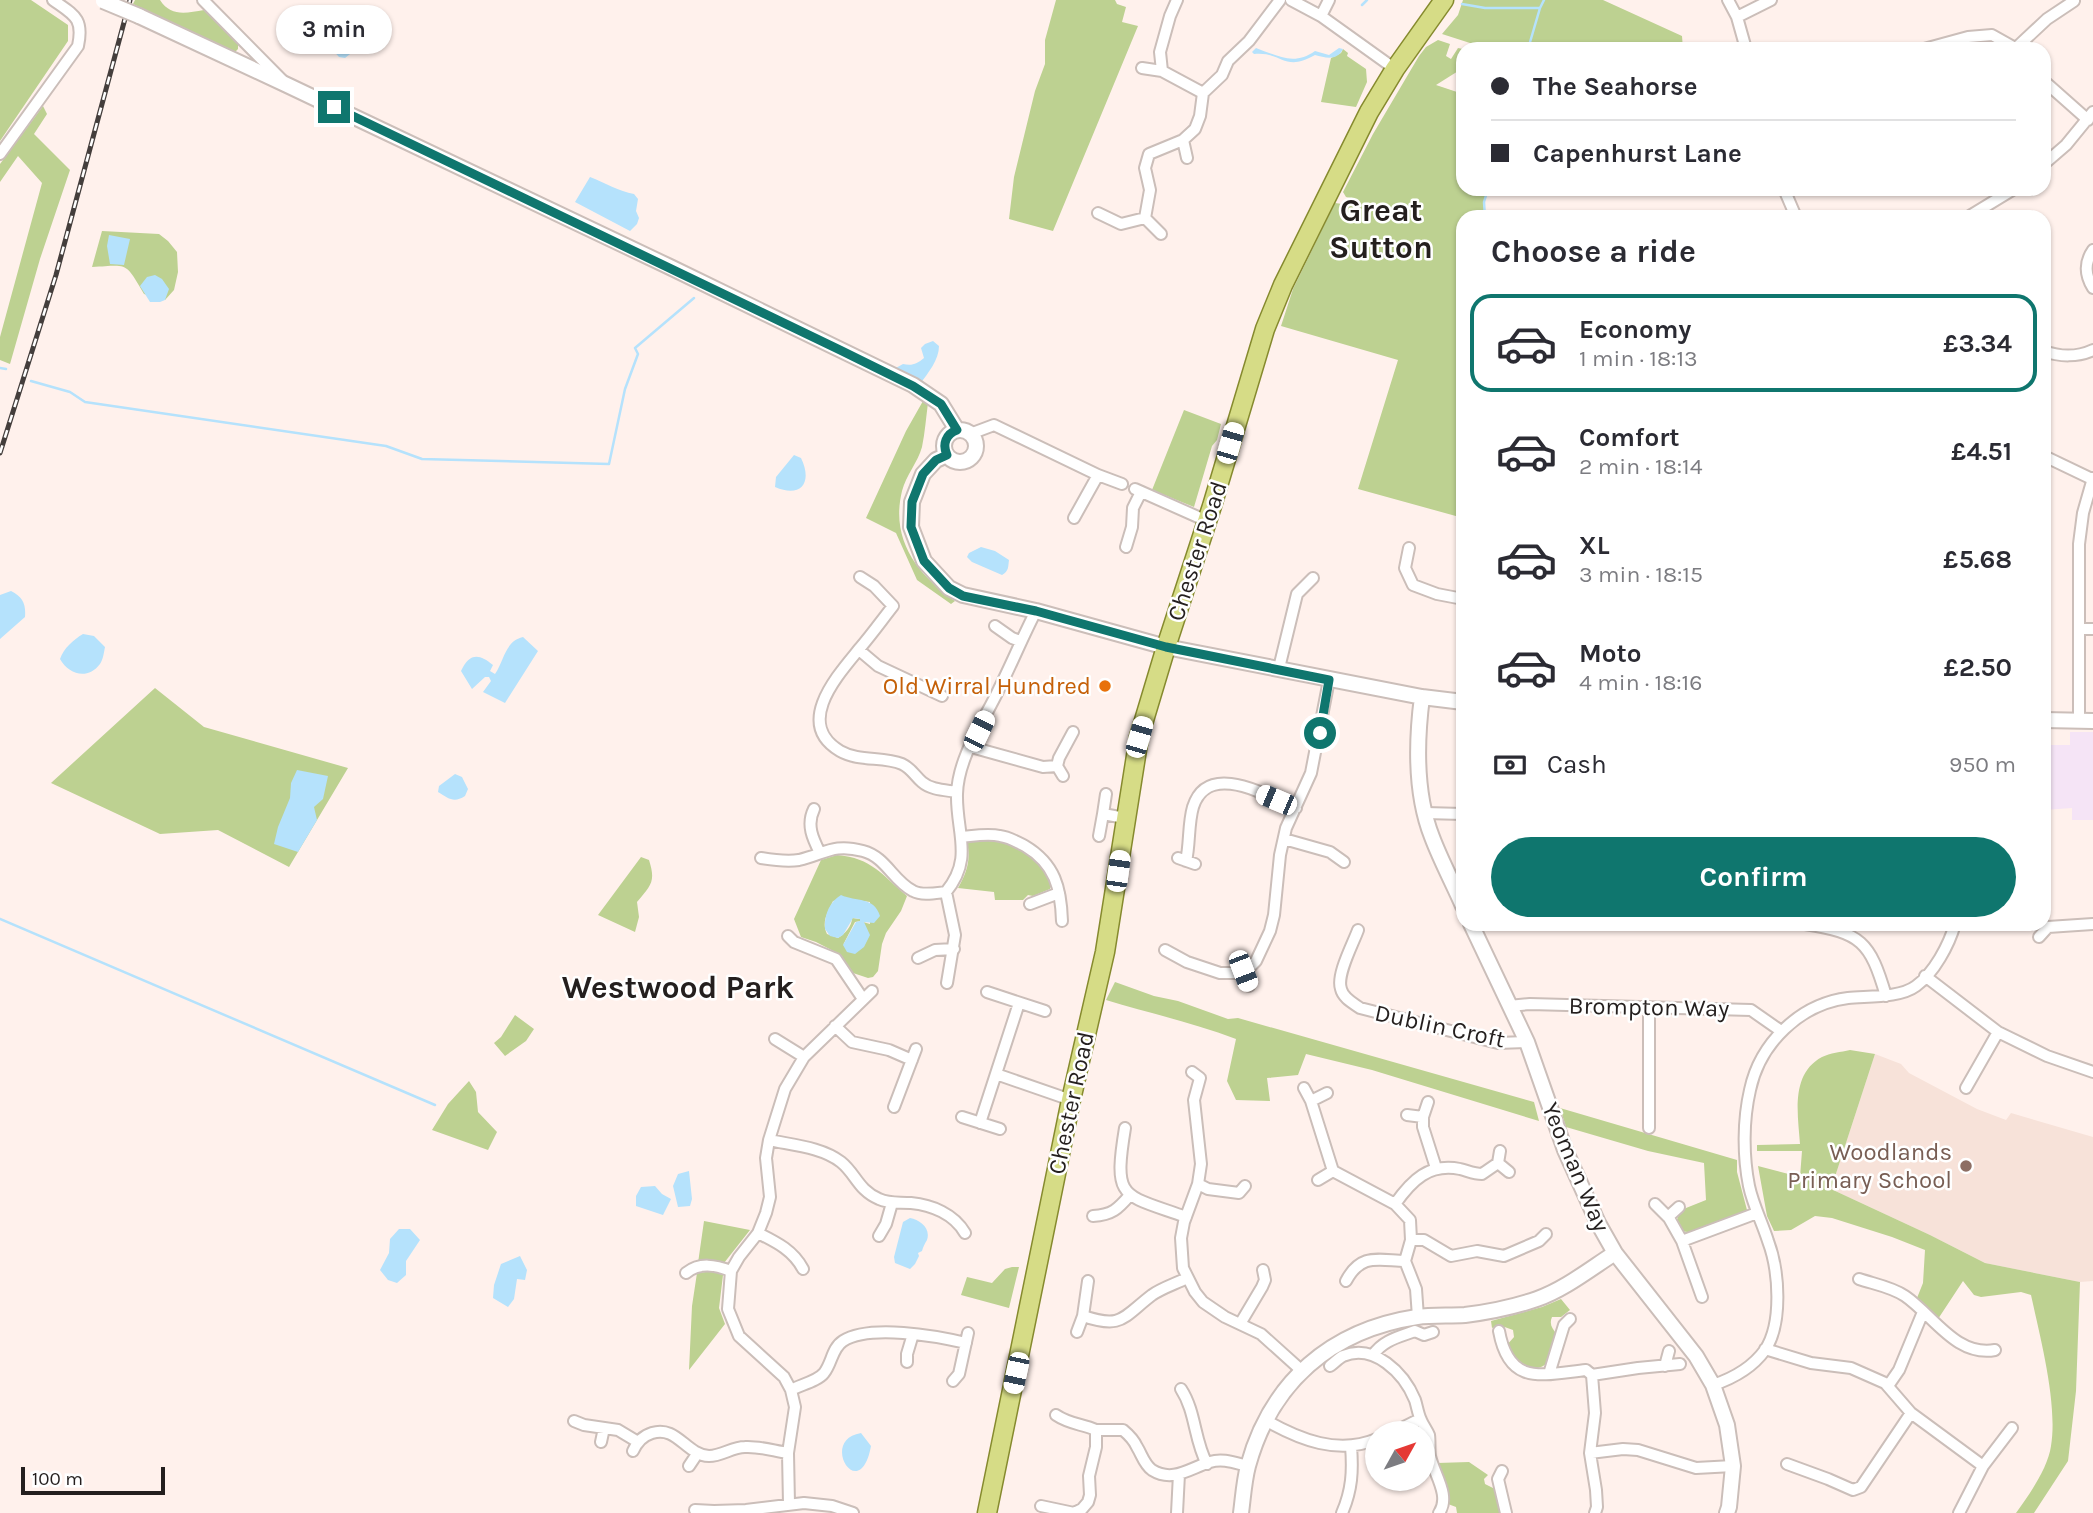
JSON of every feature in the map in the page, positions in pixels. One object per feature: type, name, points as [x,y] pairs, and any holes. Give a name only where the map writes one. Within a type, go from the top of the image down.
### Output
[{"type":"main road","name":"Chester Road","points":[[987,1513],[1071,1100],[1105,952],[1139,737],[1166,647],[1265,329],[1283,285],[1363,124],[1395,69],[1444,0]]},
{"type":"street","points":[[0,154],[78,46],[82,30],[74,15],[53,0]]},
{"type":"street","points":[[102,0],[658,261],[913,386],[941,404],[964,432],[976,446],[971,457],[962,461],[951,459],[945,450],[948,435],[964,432],[994,425],[1122,484]]},
{"type":"street","points":[[203,0],[287,85]]},
{"type":"street","points":[[1162,71],[1160,52],[1165,15],[1177,0]]},
{"type":"street","points":[[1145,218],[1150,190],[1145,168],[1149,154],[1183,140],[1195,129],[1203,93],[1222,75],[1228,61],[1249,41],[1280,0]]},
{"type":"street","points":[[1291,0],[1321,16],[1395,69]]},
{"type":"street","points":[[1321,16],[1329,0]]},
{"type":"street","points":[[1728,0],[1737,17],[1743,42]]},
{"type":"street","points":[[1737,17],[1771,0]]},
{"type":"street","points":[[2024,42],[2047,19],[2074,1]]},
{"type":"street","points":[[1950,42],[1992,35],[2004,42]]},
{"type":"street","points":[[1142,68],[1162,71],[1203,93]]},
{"type":"street","points":[[2051,87],[2090,116],[2067,145],[2051,158]]},
{"type":"street","points":[[1183,140],[1187,158]]},
{"type":"street","points":[[1979,210],[2002,196]]},
{"type":"street","points":[[1098,213],[1121,224],[1145,218]]},
{"type":"street","points":[[1145,218],[1161,234]]},
{"type":"street","points":[[2093,250],[2086,267],[2087,278],[2093,288]]},
{"type":"street","points":[[2051,353],[2076,355],[2093,350]]},
{"type":"street","points":[[947,455],[936,460],[923,474],[912,502],[911,527],[924,561],[949,588],[963,596],[1036,611],[1166,647],[1329,680],[1456,701]]},
{"type":"street","points":[[2051,459],[2092,478],[2080,529],[2079,629],[2086,721],[2051,720]]},
{"type":"street","points":[[1074,518],[1098,475]]},
{"type":"street","points":[[1126,547],[1138,491],[1207,521]]},
{"type":"street","points":[[1408,548],[1405,568],[1413,585],[1456,598]]},
{"type":"street","points":[[860,577],[874,586],[893,606],[841,670],[828,691],[821,705],[822,731],[829,742],[849,755],[901,763],[933,788],[957,792]]},
{"type":"street","points":[[1279,668],[1297,594],[1313,578]]},
{"type":"street","points":[[761,858],[784,861],[799,859],[836,847],[866,851],[885,864],[915,892],[946,892],[955,881],[963,859],[957,792],[964,763],[1036,611]]},
{"type":"street","points":[[995,626],[1020,641]]},
{"type":"street","points":[[2079,629],[2093,629]]},
{"type":"street","points":[[859,650],[878,666],[942,696]]},
{"type":"street","points":[[1165,950],[1187,955],[1220,973],[1243,971],[1256,961],[1270,931],[1280,855],[1289,820],[1307,785],[1315,757],[1329,680]]},
{"type":"street","points":[[1422,697],[1419,720],[1421,793],[1431,835],[1456,890]]},
{"type":"street","points":[[971,747],[1060,771],[1068,739],[1073,732]]},
{"type":"street","points":[[1186,861],[1192,809],[1204,790],[1213,785],[1225,782],[1237,784],[1296,808]]},
{"type":"street","points":[[1099,836],[1106,794]]},
{"type":"street","points":[[809,813],[811,834],[820,853]]},
{"type":"street","points":[[1425,813],[1456,814]]},
{"type":"street","points":[[1102,814],[1125,818]]},
{"type":"street","points":[[961,837],[998,835],[1021,844],[1045,860],[1056,881],[1062,905],[1062,921]]},
{"type":"street","points":[[1284,839],[1335,849],[1344,862]]},
{"type":"street","points":[[946,892],[955,935],[947,984]]},
{"type":"street","points":[[1030,904],[1059,893]]},
{"type":"street","points":[[2051,925],[2093,924]]},
{"type":"street","name":"Dublin Croft","points":[[1358,930],[1341,976],[1340,988],[1348,1000],[1360,1008],[1498,1043],[1527,1042]]},
{"type":"street","name":"Yeoman Way","points":[[1474,931],[1527,1042],[1578,1181],[1615,1253],[1696,1356],[1713,1385],[1727,1425],[1733,1466],[1727,1513]]},
{"type":"street","points":[[1840,931],[1860,941],[1874,960],[1886,996]]},
{"type":"street","points":[[1713,1385],[1746,1370],[1765,1349],[1774,1327],[1776,1277],[1769,1242],[1749,1184],[1745,1140],[1747,1106],[1755,1073],[1781,1031],[1809,1011],[1830,1002],[1886,996],[1915,987],[1949,943],[1953,931]]},
{"type":"street","points":[[2039,937],[2042,931]]},
{"type":"street","points":[[789,1504],[788,1453],[795,1407],[791,1390],[784,1377],[739,1336],[728,1309],[731,1271],[758,1233],[766,1213],[769,1197],[766,1158],[785,1089],[804,1057],[867,995],[836,959],[790,942]]},
{"type":"street","points":[[918,958],[935,950],[954,949]]},
{"type":"street","points":[[1243,971],[1248,986]]},
{"type":"street","points":[[1925,976],[1998,1032],[2048,1056],[2093,1072]]},
{"type":"street","points":[[988,992],[1045,1011]]},
{"type":"street","points":[[980,1123],[1019,1003]]},
{"type":"street","name":"Brompton Way","points":[[1509,1006],[1530,1004],[1751,1010],[1781,1031]]},
{"type":"street","points":[[1645,1121],[1649,1008]]},
{"type":"street","points":[[835,1026],[852,1042],[914,1055],[895,1103],[883,1096]]},
{"type":"street","points":[[1966,1088],[1998,1032]]},
{"type":"street","points":[[775,1039],[804,1057]]},
{"type":"street","points":[[996,1074],[1071,1100]]},
{"type":"street","points":[[1201,1075],[1194,1100],[1202,1154],[1198,1184],[1181,1238],[1183,1268],[1203,1302],[1219,1314],[1271,1341],[1301,1370]]},
{"type":"street","points":[[1304,1088],[1311,1101],[1333,1171],[1395,1204],[1410,1220],[1411,1240],[1405,1261],[1416,1289],[1418,1317]]},
{"type":"street","points":[[1311,1101],[1327,1093]]},
{"type":"street","points":[[1428,1102],[1423,1117],[1425,1136],[1430,1143],[1436,1168]]},
{"type":"street","points":[[1408,1115],[1423,1117]]},
{"type":"street","points":[[962,1117],[1000,1129]]},
{"type":"street","points":[[1138,1135],[1125,1130],[1119,1170],[1122,1187],[1130,1195],[1186,1216]]},
{"type":"street","points":[[769,1140],[833,1157],[843,1164],[865,1191],[878,1199],[922,1205],[944,1213],[959,1223],[965,1233]]},
{"type":"street","points":[[1395,1204],[1412,1182],[1436,1168],[1455,1168],[1482,1174],[1498,1163],[1500,1151]]},
{"type":"street","points":[[1498,1163],[1509,1172]]},
{"type":"street","points":[[1318,1180],[1333,1171]]},
{"type":"street","points":[[1198,1184],[1208,1189],[1243,1193]]},
{"type":"street","points":[[1093,1216],[1109,1215],[1130,1195]]},
{"type":"street","points":[[879,1236],[886,1224],[892,1203]]},
{"type":"street","points":[[1655,1204],[1668,1217],[1682,1241],[1702,1297]]},
{"type":"street","points":[[1668,1217],[1679,1207]]},
{"type":"street","points":[[1682,1241],[1757,1213]]},
{"type":"street","points":[[758,1233],[783,1246],[803,1261]]},
{"type":"street","points":[[1411,1240],[1424,1240],[1451,1256],[1477,1251],[1504,1256],[1533,1244],[1546,1234]]},
{"type":"street","points":[[1533,1244],[1539,1256]]},
{"type":"street","points":[[1241,1513],[1248,1466],[1265,1420],[1281,1393],[1301,1370],[1320,1355],[1354,1334],[1387,1324],[1418,1317],[1484,1312],[1539,1298],[1577,1279],[1615,1253]]},
{"type":"street","points":[[1341,1262],[1348,1276],[1368,1259],[1405,1261]]},
{"type":"street","points":[[690,1267],[710,1265],[731,1271]]},
{"type":"street","points":[[1240,1324],[1265,1280],[1263,1270]]},
{"type":"street","points":[[1083,1316],[1115,1322],[1155,1293],[1187,1278]]},
{"type":"street","points":[[1859,1279],[1893,1289],[1904,1295],[1934,1324],[1957,1341],[1991,1351],[1985,1366]]},
{"type":"street","points":[[1077,1332],[1083,1316],[1087,1280]]},
{"type":"street","points":[[1262,1287],[1275,1284]]},
{"type":"street","points":[[1888,1386],[1899,1370],[1923,1312]]},
{"type":"street","points":[[1549,1374],[1564,1325],[1570,1318]]},
{"type":"street","points":[[1373,1355],[1379,1345],[1388,1340],[1415,1331],[1424,1335],[1433,1332]]},
{"type":"street","points":[[1499,1331],[1502,1350],[1516,1368],[1525,1373],[1549,1374],[1586,1370],[1592,1375],[1595,1413],[1590,1453],[1596,1490],[1595,1513]]},
{"type":"street","points":[[791,1390],[824,1374],[836,1348],[842,1342],[871,1334],[898,1332],[967,1338],[959,1374],[953,1381]]},
{"type":"street","points":[[904,1357],[912,1334]]},
{"type":"street","points":[[1765,1349],[1811,1363],[1851,1368],[1871,1375],[1888,1386],[1911,1413],[1983,1466]]},
{"type":"street","points":[[1665,1366],[1669,1351]]},
{"type":"street","points":[[1330,1366],[1344,1356],[1373,1355],[1388,1365],[1408,1386],[1415,1399],[1420,1419],[1429,1434],[1430,1455],[1442,1491],[1442,1513]]},
{"type":"street","points":[[1592,1375],[1680,1364]]},
{"type":"street","points":[[1181,1389],[1194,1399],[1201,1452],[1207,1464]]},
{"type":"street","points":[[1787,1464],[1853,1490],[1861,1487],[1911,1413]]},
{"type":"street","points":[[1056,1415],[1066,1422],[1096,1430],[1123,1430],[1131,1437],[1150,1469],[1162,1474],[1188,1472],[1225,1460],[1248,1466]]},
{"type":"street","points":[[1416,1421],[1420,1419]]},
{"type":"street","points":[[1265,1420],[1327,1446],[1350,1446],[1365,1442]]},
{"type":"street","points":[[574,1421],[618,1430],[635,1446],[648,1434],[665,1432],[681,1440],[697,1454],[718,1456],[745,1447],[788,1453]]},
{"type":"street","points":[[601,1442],[604,1428]]},
{"type":"street","points":[[1959,1513],[1983,1466],[2012,1428]]},
{"type":"street","points":[[1041,1506],[1074,1513],[1088,1502],[1096,1430]]},
{"type":"street","points":[[1342,1513],[1352,1482],[1350,1446]]},
{"type":"street","points":[[1590,1453],[1638,1450],[1696,1468],[1733,1466]]},
{"type":"street","points":[[689,1466],[697,1454]]},
{"type":"street","points":[[1177,1513],[1179,1474]]},
{"type":"street","points":[[1496,1477],[1506,1513]]},
{"type":"street","points":[[695,1510],[714,1512],[818,1503],[848,1512]]},
{"type":"shaded area","points":[[2070,732],[2093,732],[2093,820],[2072,820],[2072,808],[2051,810],[2051,745],[2070,745]]},
{"type":"shaded area","name":"Woodlands Primary School","points":[[1875,1054],[1901,1064],[1909,1073],[1977,1109],[2006,1120],[2011,1113],[2093,1137],[2093,1281],[2080,1282],[1985,1263],[1831,1189]]},
{"type":"green space","points":[[0,0],[31,0],[68,25],[68,41],[0,141]]},
{"type":"green space","points":[[135,0],[160,0],[169,9],[179,12],[204,10],[238,41],[238,49],[233,54],[227,52],[133,4]]},
{"type":"green space","points":[[1056,0],[1115,0],[1117,4],[1126,7],[1122,22],[1138,26],[1053,231],[1009,219],[1014,177],[1035,91],[1045,64],[1045,40]]},
{"type":"green space","points":[[1463,0],[1603,0],[1682,36],[1682,42],[1467,42],[1442,34],[1458,15]]},
{"type":"green space","points":[[1438,40],[1450,44],[1446,56],[1451,59],[1456,51],[1456,72],[1436,85],[1456,92],[1456,196],[1486,196],[1485,210],[1456,210],[1456,516],[1358,489],[1398,360],[1281,326],[1293,289],[1335,203],[1358,206],[1359,200],[1346,197],[1343,192],[1373,134],[1426,47]]},
{"type":"green space","points":[[1343,49],[1348,53],[1347,56],[1366,69],[1367,82],[1356,107],[1321,102],[1331,58]]},
{"type":"green space","points":[[43,106],[47,114],[34,134],[70,170],[40,259],[10,364],[0,360],[0,337],[42,183],[18,156],[0,182],[0,164]]},
{"type":"green space","points":[[102,231],[159,234],[168,241],[177,252],[178,272],[174,290],[165,300],[144,294],[129,270],[124,267],[92,267]]},
{"type":"green space","points":[[923,401],[928,403],[923,441],[902,491],[900,525],[910,555],[929,580],[955,601],[951,604],[917,580],[896,533],[866,518],[906,431]]},
{"type":"green space","points":[[1184,410],[1221,424],[1194,507],[1152,490]]},
{"type":"green space","points":[[155,688],[204,727],[348,768],[289,867],[218,830],[160,834],[51,783]]},
{"type":"green space","points":[[980,840],[1003,843],[1023,850],[1046,871],[1052,882],[1050,889],[1033,896],[1028,895],[1023,900],[995,900],[994,892],[958,888],[967,866],[967,842]]},
{"type":"green space","points":[[837,855],[859,860],[876,869],[907,896],[901,911],[886,933],[878,971],[873,977],[853,973],[841,955],[801,937],[794,919],[821,860]],"holes":[[[848,899],[870,902],[870,924],[863,922],[843,945],[855,922],[861,921],[860,919],[852,918],[848,930],[838,938],[827,934],[825,921],[833,901]]]},
{"type":"green space","points":[[641,857],[649,860],[652,878],[649,887],[637,902],[639,917],[635,932],[598,915]]},
{"type":"green space","points":[[1115,982],[1228,1019],[1238,1018],[1534,1102],[1539,1121],[1372,1070],[1306,1054],[1298,1075],[1267,1078],[1270,1101],[1236,1100],[1227,1081],[1236,1039],[1106,1000]]},
{"type":"green space","points":[[515,1015],[534,1029],[526,1041],[505,1056],[494,1043]]},
{"type":"green space","points":[[1850,1050],[1875,1054],[1831,1189],[1985,1263],[2080,1282],[2076,1391],[2068,1461],[2034,1513],[2016,1513],[2046,1463],[2053,1429],[2047,1370],[2031,1295],[2021,1292],[1981,1297],[1974,1295],[1963,1281],[1938,1319],[1917,1298],[1923,1283],[1925,1250],[1832,1218],[1815,1216],[1791,1230],[1774,1231],[1767,1216],[1758,1166],[1800,1177],[1802,1151],[1757,1151],[1757,1145],[1800,1144],[1798,1096],[1805,1074],[1812,1064],[1822,1057]]},
{"type":"green space","points":[[469,1081],[476,1092],[478,1112],[497,1132],[488,1150],[432,1130],[448,1104]]},
{"type":"green space","points":[[1560,1108],[1737,1160],[1737,1172],[1747,1210],[1696,1233],[1679,1231],[1675,1224],[1681,1210],[1706,1200],[1704,1163],[1648,1151],[1566,1127]]},
{"type":"green space","points":[[704,1221],[750,1230],[724,1263],[709,1260],[698,1263]]},
{"type":"green space","points":[[1019,1267],[1009,1308],[961,1295],[967,1277],[992,1283],[1005,1269]]},
{"type":"green space","points":[[714,1271],[723,1275],[719,1308],[725,1324],[689,1370],[692,1306],[697,1273]]},
{"type":"green space","points":[[1561,1299],[1570,1310],[1561,1317],[1552,1317],[1552,1326],[1557,1334],[1549,1361],[1543,1366],[1531,1368],[1506,1346],[1514,1337],[1513,1330],[1499,1325],[1492,1328],[1491,1321]]},
{"type":"green space","points":[[1469,1462],[1488,1475],[1484,1479],[1485,1484],[1497,1490],[1501,1513],[1457,1513],[1456,1507],[1448,1504],[1437,1463]]},
{"type":"water","points":[[337,23],[348,26],[361,38],[359,47],[345,58],[339,57],[328,45]]},
{"type":"water","points":[[1256,48],[1293,59],[1315,51],[1329,55],[1339,48],[1343,49],[1334,57],[1315,55],[1305,60],[1289,62],[1271,55],[1254,54],[1252,52]]},
{"type":"water","points":[[590,177],[634,194],[638,199],[636,211],[639,218],[630,231],[575,202]]},
{"type":"water","points":[[109,235],[130,239],[124,265],[110,264],[107,246]]},
{"type":"water","points":[[155,275],[162,279],[169,289],[165,300],[150,302],[140,286],[147,277]]},
{"type":"water","points":[[933,341],[939,346],[937,356],[920,384],[894,369],[903,364],[912,365],[924,358],[921,348]]},
{"type":"water","points":[[794,455],[801,458],[805,481],[802,486],[792,491],[775,487],[776,477]]},
{"type":"water","points":[[981,547],[995,551],[1009,560],[1008,569],[1002,575],[972,562],[967,557]]},
{"type":"water","points":[[11,591],[23,601],[25,617],[0,639],[0,595]]},
{"type":"water","points":[[83,634],[94,636],[105,647],[101,662],[95,669],[79,674],[68,669],[60,659],[69,645]]},
{"type":"water","points":[[523,637],[538,651],[505,703],[483,692],[491,681],[489,677],[485,677],[472,689],[461,671],[467,661],[475,657],[483,658],[493,665],[490,671],[495,674],[512,643]]},
{"type":"water","points":[[297,770],[328,776],[323,799],[314,807],[317,820],[298,852],[274,844]]},
{"type":"water","points":[[455,774],[462,777],[468,789],[465,796],[455,800],[438,792],[439,786]]},
{"type":"water","points":[[841,895],[869,902],[880,916],[874,923],[864,922],[870,935],[864,947],[855,954],[847,952],[843,945],[860,919],[853,918],[843,935],[838,938],[830,936],[825,929],[828,910],[833,901]]},
{"type":"water","points":[[689,1171],[692,1199],[690,1206],[678,1207],[673,1186],[678,1174]]},
{"type":"water","points":[[655,1186],[671,1199],[663,1215],[636,1206],[636,1196],[641,1187]]},
{"type":"water","points":[[910,1218],[924,1225],[928,1236],[910,1269],[895,1263],[894,1257],[903,1222]]},
{"type":"water","points":[[399,1229],[410,1229],[420,1240],[406,1261],[406,1275],[397,1283],[388,1280],[380,1270],[389,1253],[390,1239]]},
{"type":"water","points":[[520,1256],[527,1270],[525,1280],[517,1279],[514,1299],[508,1307],[493,1298],[494,1285],[501,1264]]},
{"type":"water","points":[[861,1433],[871,1446],[866,1463],[859,1470],[852,1470],[842,1456],[843,1446],[849,1438]]},
{"type":"waterway","points":[[1362,5],[1367,0]]},
{"type":"waterway","points":[[1530,42],[1544,0]]},
{"type":"waterway","points":[[1462,4],[1485,8],[1540,8]]},
{"type":"waterway","points":[[1485,210],[1486,196]]},
{"type":"waterway","points":[[31,381],[70,392],[85,402],[386,446],[422,459],[609,464],[625,389],[638,354],[635,348],[694,298]]},
{"type":"waterway","points":[[0,368],[6,369]]},
{"type":"waterway","points":[[0,919],[435,1105]]},
{"type":"railway","points":[[0,453],[56,275],[130,0]]},
{"type":"place","name":"Old Wirral Hundred","points":[[1105,686]]},
{"type":"place","name":"Woodlands Primary School","points":[[1966,1166]]},
{"type":"district","name":"Great Sutton","points":[[1381,228]]},
{"type":"district","name":"Westwood Park","points":[[678,987]]},
{"type":"route","points":[[334,107],[840,350],[913,386],[941,404],[957,430],[945,440],[947,455],[936,460],[923,474],[912,502],[911,527],[924,561],[949,588],[963,596],[1036,611],[1166,647],[1329,680],[1320,733]]}]
